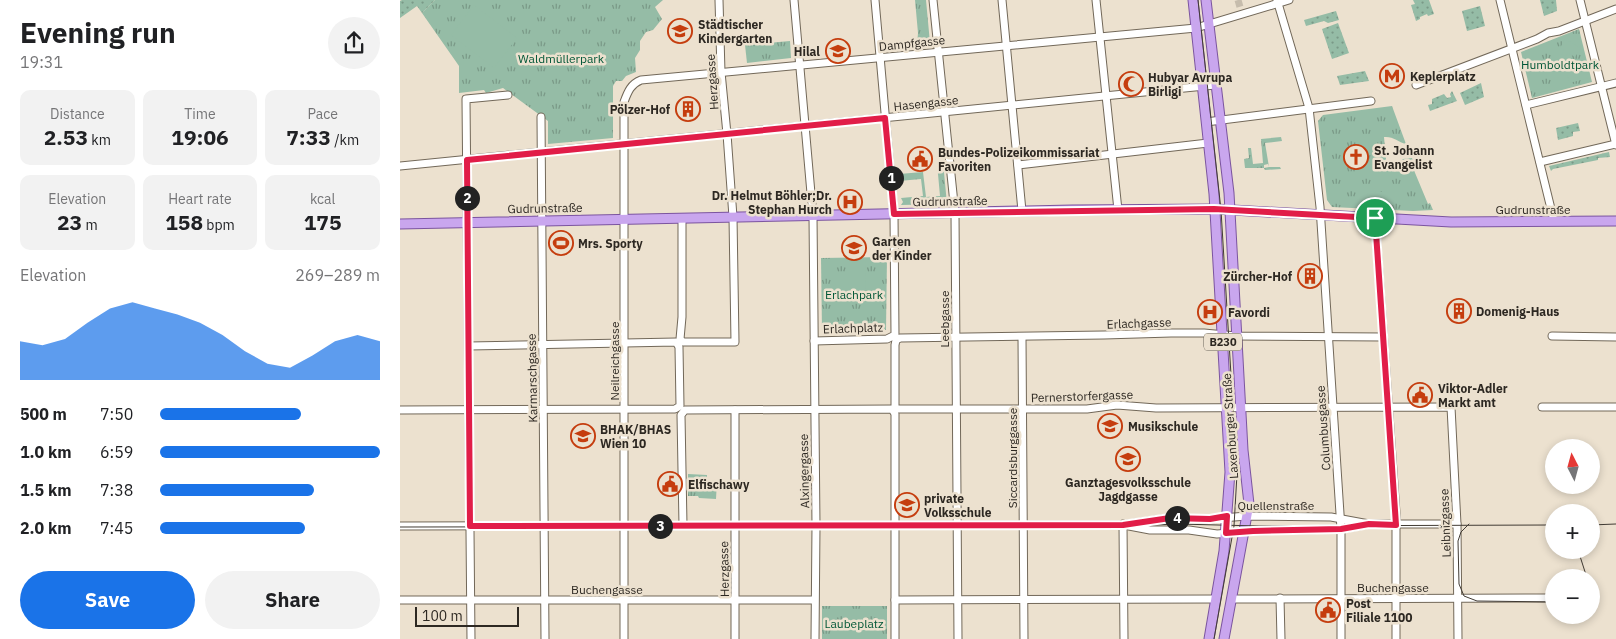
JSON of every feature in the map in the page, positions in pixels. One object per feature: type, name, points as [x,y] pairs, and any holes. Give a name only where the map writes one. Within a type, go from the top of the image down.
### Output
[{"type":"main road","name":"Laxenburger Straße","points":[[1193,0],[1214,209],[1230,472],[1226,533],[1209,639]]},
{"type":"main road","name":"Laxenburger Straße","points":[[1206,0],[1215,85],[1227,167],[1236,336],[1248,493],[1247,516],[1224,639]]},
{"type":"main road","name":"Gudrunstraße","points":[[400,224],[1214,209],[1320,216]]},
{"type":"main road","points":[[1320,216],[1375,218]]},
{"type":"main road","name":"Gudrunstraße","points":[[1375,218],[1451,222],[1616,221]]},
{"type":"street","name":"Herzgasse","points":[[679,342],[735,342],[733,217],[721,72],[719,0]]},
{"type":"street","points":[[794,0],[813,216]]},
{"type":"street","points":[[875,0],[894,214]]},
{"type":"street","name":"Leebgasse","points":[[933,0],[955,213],[958,639]]},
{"type":"street","points":[[1002,0],[1022,212]]},
{"type":"street","points":[[1096,0],[1118,210]]},
{"type":"street","name":"Dampfgasse","points":[[632,86],[642,80],[1196,28],[1241,10],[1289,0]]},
{"type":"street","points":[[1500,0],[1554,221]]},
{"type":"street","points":[[1540,162],[1616,144],[1580,0]]},
{"type":"street","points":[[1277,2],[1309,108],[1320,216]]},
{"type":"street","points":[[1416,86],[1548,33],[1616,9]]},
{"type":"street","points":[[1526,105],[1616,83]]},
{"type":"street","name":"Hasengasse","points":[[400,166],[1215,85]]},
{"type":"street","name":"Neilreichgasse","points":[[624,639],[624,102],[632,86]]},
{"type":"street","points":[[471,639],[466,99],[508,95]]},
{"type":"street","points":[[1206,122],[1309,108],[1371,102]]},
{"type":"street","name":"Karmarschgasse","points":[[541,117],[545,639]]},
{"type":"street","points":[[1018,165],[1208,142]]},
{"type":"street","name":"Erlachplatz","points":[[813,216],[814,340],[887,339],[895,335],[894,214]]},
{"type":"street","name":"Columbusgasse","points":[[1320,216],[1341,518],[1341,639]]},
{"type":"street","points":[[682,218],[679,347],[683,525]]},
{"type":"street","points":[[1375,218],[1396,525],[1396,639]]},
{"type":"street","name":"Erlachgasse","points":[[895,409],[895,345],[896,340],[900,338],[1171,333],[1236,336],[1383,336]]},
{"type":"street","name":"Siccardsburggasse","points":[[1022,336],[1024,409],[1024,639]]},
{"type":"street","points":[[1552,336],[1616,337]]},
{"type":"street","name":"Alxingergasse","points":[[814,340],[816,526],[814,600]]},
{"type":"street","points":[[469,346],[679,342]]},
{"type":"street","name":"Pernerstorfergasse","points":[[400,410],[1087,409],[1117,405],[1156,408],[1227,409],[1451,407]]},
{"type":"street","name":"Leibnizgasse","points":[[1451,407],[1457,524],[1458,639]]},
{"type":"street","points":[[1542,407],[1616,407]]},
{"type":"street","points":[[895,409],[895,639]]},
{"type":"street","name":"Herzgasse","points":[[735,410],[735,639]]},
{"type":"street","name":"Quellenstraße","points":[[400,526],[1123,525],[1170,518],[1210,519],[1227,516],[1320,516],[1369,524],[1457,524]]},
{"type":"street","name":"Quellenstraße","points":[[1123,525],[1150,530],[1176,529],[1207,533],[1226,533],[1341,529],[1369,524]]},
{"type":"street","points":[[1123,525],[1124,639]]},
{"type":"street","points":[[1280,598],[1281,639]]},
{"type":"street","name":"Buchengasse","points":[[1232,599],[1545,598]]},
{"type":"street","points":[[895,600],[1216,599]]},
{"type":"street","name":"Buchengasse","points":[[400,600],[814,600]]},
{"type":"street","points":[[814,600],[814,639]]},
{"type":"green space","name":"Waldmüllerpark","points":[[435,0],[663,0],[655,7],[662,19],[653,30],[646,32],[640,41],[640,50],[635,58],[636,72],[626,76],[622,81],[616,81],[613,86],[613,138],[548,144],[548,121],[503,88],[486,93],[484,90],[459,93],[459,66],[422,13]]},
{"type":"green space","points":[[435,0],[422,13],[417,6],[400,18],[400,1]]},
{"type":"green space","points":[[915,0],[926,0],[930,43],[917,45],[918,33]]},
{"type":"green space","points":[[1413,0],[1429,0],[1434,14],[1428,16],[1427,14],[1416,21],[1411,5],[1415,4]]},
{"type":"green space","points":[[1540,0],[1556,0],[1557,11],[1544,16]]},
{"type":"green space","points":[[474,5],[517,38],[494,68],[451,35]]},
{"type":"green space","points":[[1480,6],[1485,26],[1467,31],[1462,11]]},
{"type":"green space","points":[[1336,11],[1339,20],[1328,23],[1324,21],[1306,26],[1304,20]]},
{"type":"green space","points":[[1338,23],[1349,53],[1332,59],[1322,29]]},
{"type":"green space","name":"Humboldtpark","points":[[1579,29],[1592,82],[1532,98],[1521,52]]},
{"type":"green space","points":[[1565,39],[1581,48],[1575,57],[1568,53],[1564,60],[1560,58],[1564,50],[1560,48]]},
{"type":"green space","points":[[790,41],[791,58],[747,63],[745,45]]},
{"type":"green space","points":[[1584,61],[1589,78],[1569,83],[1566,66]]},
{"type":"green space","points":[[1365,71],[1369,81],[1340,85],[1337,76]]},
{"type":"green space","points":[[1481,83],[1484,97],[1465,105],[1460,93]]},
{"type":"green space","points":[[1452,91],[1457,101],[1430,111],[1428,105],[1432,104],[1432,99],[1444,94],[1447,98],[1451,97]]},
{"type":"green space","points":[[1392,106],[1406,144],[1393,138],[1384,137],[1387,170],[1395,168],[1403,159],[1412,158],[1415,167],[1413,168],[1428,204],[1430,203],[1433,210],[1413,211],[1332,207],[1327,200],[1318,121],[1323,115]]},
{"type":"green space","points":[[1578,123],[1580,131],[1573,132],[1573,136],[1558,140],[1556,128]]},
{"type":"green space","points":[[1281,137],[1282,141],[1265,143],[1269,167],[1268,164],[1264,165],[1264,168],[1245,168],[1244,159],[1249,158],[1248,148],[1251,148],[1253,164],[1263,163],[1261,139]]},
{"type":"green space","points":[[1609,152],[1610,157],[1598,158],[1598,160],[1551,171],[1549,166]]},
{"type":"green space","points":[[943,162],[947,204],[901,205],[903,202],[901,198],[923,196],[921,179],[899,181],[899,174],[923,172],[926,197],[940,196],[937,163]]},
{"type":"green space","points":[[1280,167],[1281,169],[1265,170],[1264,168]]},
{"type":"green space","points":[[1368,191],[1387,192],[1387,204],[1367,203]]},
{"type":"green space","name":"Erlachpark","points":[[887,257],[886,330],[822,331],[821,258]]},
{"type":"green space","points":[[848,261],[865,261],[866,289],[848,289]]},
{"type":"green space","points":[[688,474],[707,475],[707,480],[717,481],[716,499],[688,496],[688,487],[696,487],[696,484],[688,483]]},
{"type":"green space","name":"Laubeplatz","points":[[822,606],[887,606],[887,639],[822,639]]},
{"type":"green space","points":[[844,627],[864,628],[864,639],[844,639]]},
{"type":"tunnel","points":[[1238,0],[1240,7]]},
{"type":"tram line","points":[[1198,0],[1221,210],[1237,474],[1234,526],[1214,639]]},
{"type":"tram line","points":[[400,527],[1132,526],[1177,524],[1259,526],[1545,525]]},
{"type":"tram line","points":[[1469,524],[1461,532],[1458,541],[1459,584],[1464,596],[1477,601],[1545,602]]},
{"type":"tram line","points":[[1600,525],[1616,524]]},
{"type":"tram line","points":[[1581,559],[1584,569]]},
{"type":"place","name":"Städtischer Kindergarten","points":[[680,31]]},
{"type":"place","name":"Hilal","points":[[838,51]]},
{"type":"place","name":"Keplerplatz","points":[[1392,76]]},
{"type":"place","name":"Hubyar Avrupa Birligi","points":[[1131,84]]},
{"type":"place","name":"Pölzer-Hof","points":[[688,109]]},
{"type":"place","name":"St. Johann Evangelist","points":[[1356,157]]},
{"type":"place","name":"Bundes-Polizeikommissariat Favoriten","points":[[920,159]]},
{"type":"place","name":"Dr. Helmut Böhler;Dr. Stephan Hurch","points":[[850,202]]},
{"type":"place","name":"Mrs. Sporty","points":[[561,243]]},
{"type":"place","name":"Garten der Kinder","points":[[854,248]]},
{"type":"place","name":"Zürcher-Hof","points":[[1310,276]]},
{"type":"place","name":"Domenig-Haus","points":[[1459,311]]},
{"type":"place","name":"Favordi","points":[[1210,312]]},
{"type":"place","name":"Viktor-Adler Markt amt","points":[[1420,395]]},
{"type":"place","name":"Musikschule","points":[[1110,426]]},
{"type":"place","name":"BHAK/BHAS Wien 10","points":[[583,436]]},
{"type":"place","name":"Ganztagesvolksschule Jagdgasse","points":[[1128,459]]},
{"type":"place","name":"Elfischawy","points":[[670,484]]},
{"type":"place","name":"private Volksschule","points":[[907,505]]},
{"type":"place","name":"Post Filiale 1100","points":[[1328,610]]},
{"type":"route","points":[[885,118],[894,214],[1214,209],[1375,218],[1396,525],[1369,524],[1341,529],[1226,533],[1227,516],[1210,519],[1170,518],[1123,525],[470,526],[467,160],[885,118]]}]
